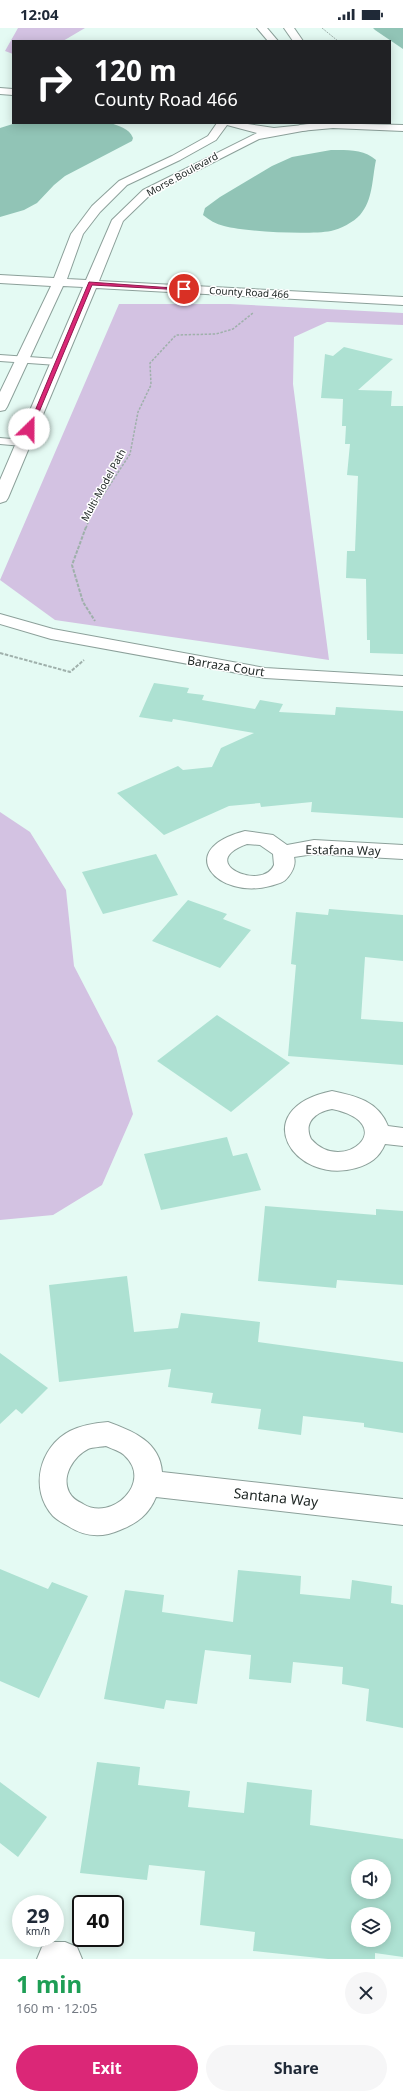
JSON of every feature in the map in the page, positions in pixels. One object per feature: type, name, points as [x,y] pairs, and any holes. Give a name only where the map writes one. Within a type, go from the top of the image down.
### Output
[{"type":"main road","points":[[262,28],[272,40]]},
{"type":"main road","points":[[288,28],[297,40]]},
{"type":"main road","points":[[0,91],[12,92]]},
{"type":"main road","points":[[0,96],[12,97]]},
{"type":"main road","points":[[391,121],[403,123]]},
{"type":"main road","name":"Morse Boulevard","points":[[0,498],[90,284],[81,269],[77,234],[96,209],[124,183],[176,158],[212,138],[222,124]]},
{"type":"main road","points":[[234,124],[254,129],[294,129],[334,125],[403,128]]},
{"type":"main road","points":[[294,129],[314,124]]},
{"type":"main road","name":"Morse Boulevard","points":[[0,407],[59,282],[81,269],[118,220],[147,192],[256,136],[294,129]]},
{"type":"main road","points":[[50,267],[112,270]]},
{"type":"main road","name":"County Road 466","points":[[0,279],[403,300]]},
{"type":"main road","name":"Barraza Court","points":[[0,619],[51,634],[265,672],[321,677],[403,681]]},
{"type":"main road","name":"Barraza Court","points":[[0,630],[51,634]]},
{"type":"main road","name":"Estafana Way","points":[[284,852],[314,847],[403,852]]},
{"type":"main road","points":[[378,1134],[403,1137]]},
{"type":"main road","name":"Santana Way","points":[[149,1483],[403,1512]]},
{"type":"main road","points":[[54,1959],[65,1959]]},
{"type":"lane","points":[[0,358],[57,362]]},
{"type":"lane","points":[[0,442],[23,443]]},
{"type":"path","points":[[322,28],[337,40]]},
{"type":"path","name":"Multi-Model Path","points":[[103,644],[97,623],[84,602],[72,565],[91,514],[130,454],[138,412],[151,385],[150,363],[176,335],[216,334],[233,329],[251,313],[258,313]]},
{"type":"path","points":[[0,652],[70,672],[103,644]]},
{"type":"shaded area","points":[[18,28],[85,28],[65,40],[12,40],[12,54],[5,51]]},
{"type":"shaded area","points":[[373,28],[403,28],[403,49],[391,40]]},
{"type":"shaded area","points":[[13,124],[113,124],[120,126],[129,132],[133,138],[132,141],[65,176],[37,203],[24,210],[0,217],[0,128]]},
{"type":"shaded area","points":[[331,150],[361,152],[376,160],[370,196],[367,203],[360,215],[347,225],[335,230],[321,232],[293,233],[262,231],[224,226],[213,222],[203,215],[205,208],[220,197],[272,166],[292,157]]},
{"type":"shaded area","points":[[119,304],[230,304],[403,313],[403,325],[327,322],[294,337],[293,384],[329,660],[55,620],[0,580]]},
{"type":"shaded area","points":[[0,812],[30,832],[66,890],[74,966],[116,1047],[133,1114],[102,1185],[53,1215],[0,1220]]},
{"type":"building","points":[[344,347],[393,359],[358,390],[392,391],[391,406],[403,406],[403,654],[370,653],[370,640],[367,640],[366,579],[346,578],[347,551],[355,551],[358,476],[347,475],[350,444],[345,444],[346,426],[342,426],[343,399],[321,398],[325,354],[333,356]]},
{"type":"building","points":[[154,683],[189,688],[187,693],[204,695],[202,700],[255,709],[260,700],[283,704],[279,712],[335,715],[336,707],[403,711],[403,818],[311,812],[312,802],[261,807],[260,803],[229,806],[164,835],[117,793],[178,766],[183,770],[212,767],[221,748],[254,733],[173,719],[172,722],[139,717]]},
{"type":"building","points":[[156,854],[178,895],[103,914],[82,872]]},
{"type":"building","points":[[188,900],[227,914],[223,919],[251,930],[220,968],[152,941]]},
{"type":"building","points":[[329,909],[403,915],[403,961],[365,957],[361,1019],[403,1022],[403,1065],[288,1056],[296,965],[291,964],[296,912],[328,915]]},
{"type":"building","points":[[217,1015],[290,1063],[231,1112],[157,1061]]},
{"type":"building","points":[[227,1137],[233,1156],[247,1153],[261,1190],[161,1210],[144,1154]]},
{"type":"building","points":[[265,1206],[376,1215],[376,1209],[403,1211],[403,1285],[337,1280],[336,1288],[258,1281]]},
{"type":"building","points":[[127,1276],[134,1332],[178,1328],[181,1313],[260,1322],[258,1342],[403,1362],[403,1433],[364,1427],[364,1423],[303,1416],[301,1435],[258,1429],[261,1409],[211,1403],[213,1393],[168,1387],[171,1369],[59,1382],[49,1285]]},
{"type":"building","points":[[0,1353],[48,1388],[22,1414],[16,1409],[0,1424]]},
{"type":"building","points":[[0,1569],[48,1589],[52,1582],[88,1596],[39,1698],[0,1681]]},
{"type":"building","points":[[238,1570],[301,1576],[300,1594],[350,1599],[352,1580],[392,1586],[391,1603],[403,1605],[403,1728],[366,1721],[369,1689],[342,1684],[343,1667],[293,1662],[291,1683],[249,1679],[251,1655],[205,1650],[197,1704],[166,1700],[164,1709],[104,1699],[125,1590],[164,1595],[162,1612],[233,1622]]},
{"type":"building","points":[[97,1762],[140,1767],[138,1785],[190,1791],[188,1807],[244,1813],[247,1782],[312,1790],[310,1825],[403,1839],[403,1957],[375,1953],[375,1959],[328,1959],[253,1951],[255,1932],[200,1925],[205,1871],[149,1865],[147,1880],[80,1873]]},
{"type":"building","points":[[0,1782],[47,1817],[18,1857],[0,1843]]},
{"type":"route","points":[[29,429],[90,284],[184,289]]}]
